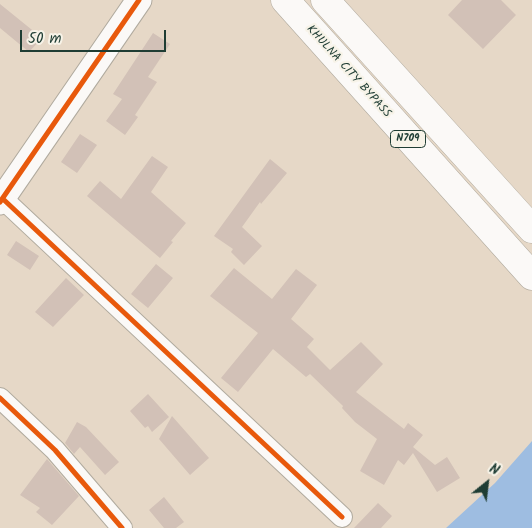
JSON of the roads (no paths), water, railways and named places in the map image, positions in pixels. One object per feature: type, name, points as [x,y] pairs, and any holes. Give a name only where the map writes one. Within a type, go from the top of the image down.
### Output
[{"type":"highway","name":"KHULNA CITY BYPASS","points":[[285,0],[532,276]]},
{"type":"highway","name":"N709","points":[[325,0],[530,221]]},
{"type":"street","points":[[139,0],[1,201],[342,517]]},
{"type":"street","points":[[0,398],[55,450],[122,528]]},
{"type":"water","points":[[532,441],[532,528],[446,528],[495,483]]}]
